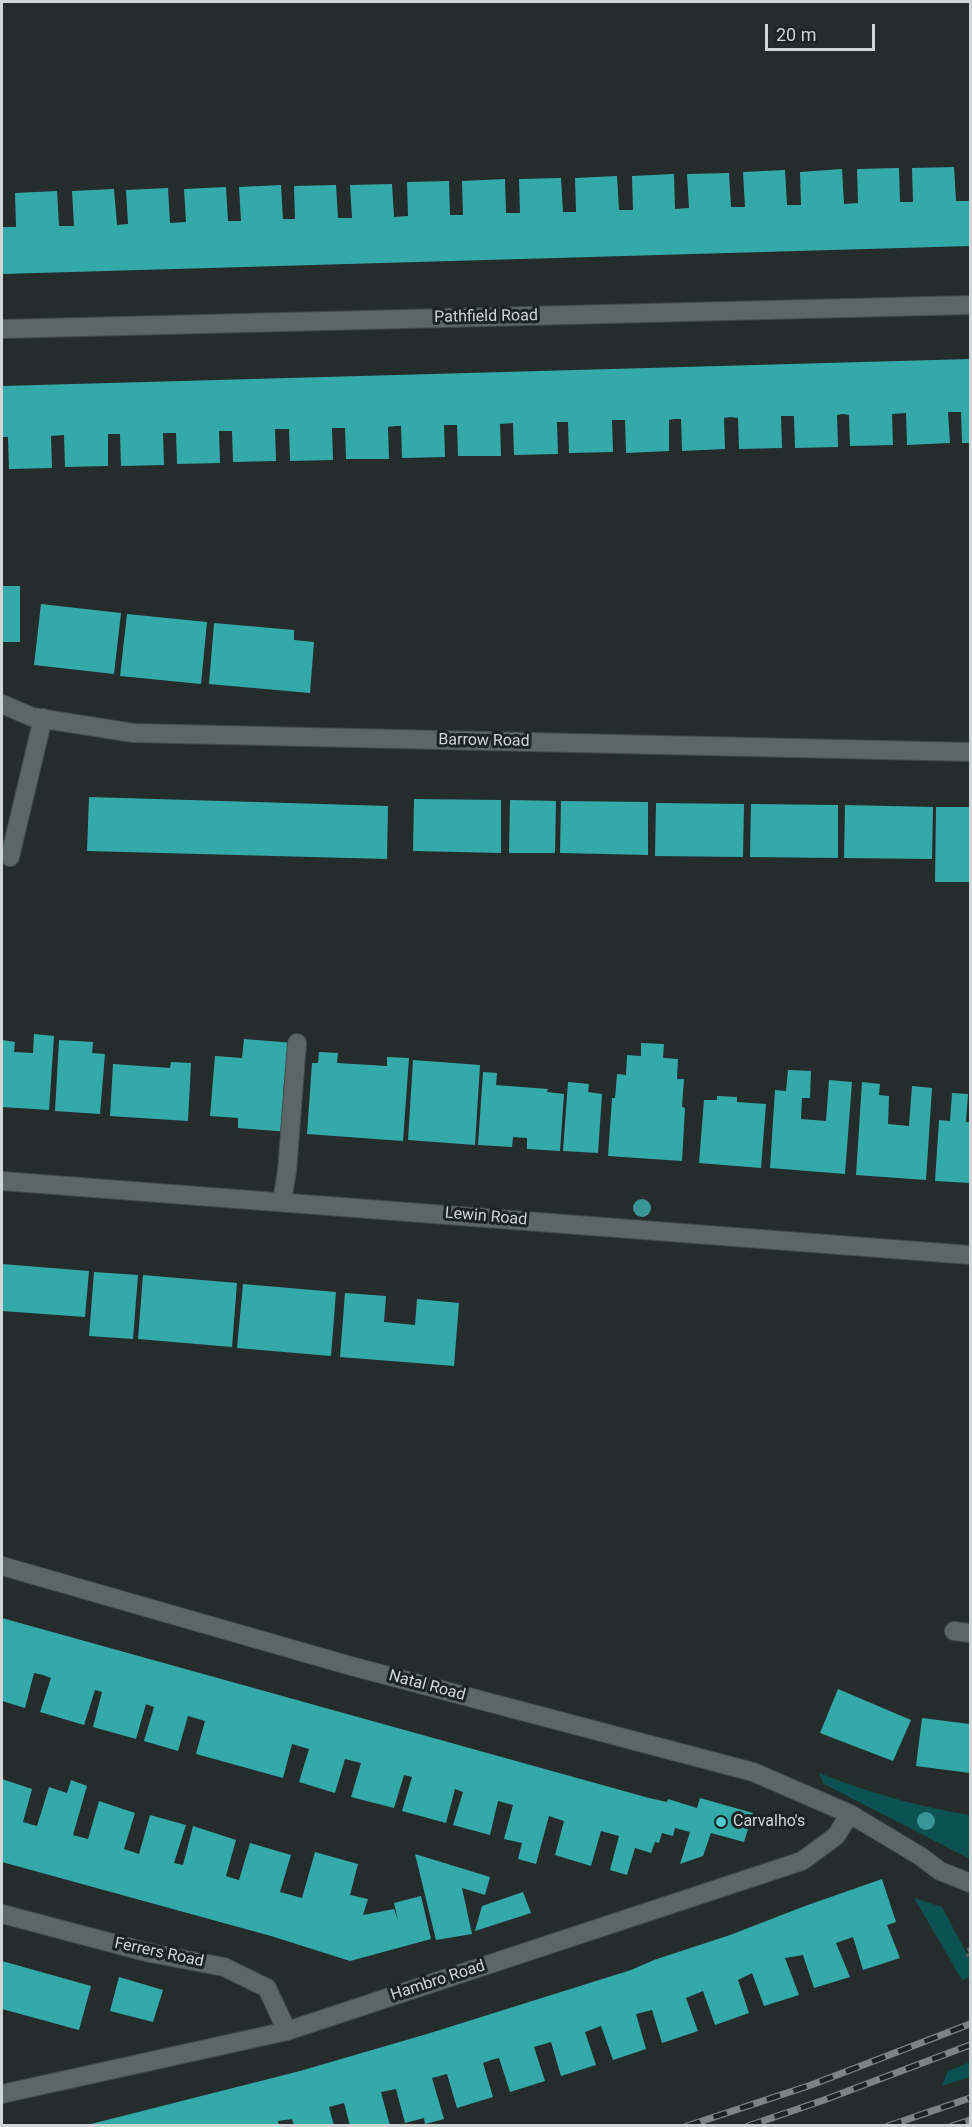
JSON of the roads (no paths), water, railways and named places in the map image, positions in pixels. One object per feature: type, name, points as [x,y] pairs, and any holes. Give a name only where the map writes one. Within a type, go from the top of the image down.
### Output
[{"type":"street","name":"Pathfield Road","points":[[2,329],[970,305]]},
{"type":"street","name":"Barrow Road","points":[[2,704],[32,717],[133,733],[970,752]]},
{"type":"street","points":[[10,857],[43,718]]},
{"type":"street","points":[[282,1201],[287,1170],[297,1043]]},
{"type":"street","name":"Lewin Road","points":[[2,1181],[970,1255]]},
{"type":"street","name":"Natal Road","points":[[2,1566],[351,1666],[753,1772],[850,1814],[920,1856],[939,1871],[970,1883]]},
{"type":"street","name":"Hambro Road","points":[[2,2094],[287,2031],[802,1861],[836,1836],[850,1814]]},
{"type":"street","name":"Ferrers Road","points":[[2,1914],[150,1953],[224,1967],[267,1988],[287,2031]]},
{"type":"railway","points":[[687,2126],[811,2085],[970,2024]]},
{"type":"railway","points":[[748,2126],[970,2045]]},
{"type":"railway","points":[[888,2126],[970,2098]]},
{"type":"railway","points":[[952,2126],[970,2120]]},
{"type":"place","name":"Carvalho's","points":[[721,1822]]}]
